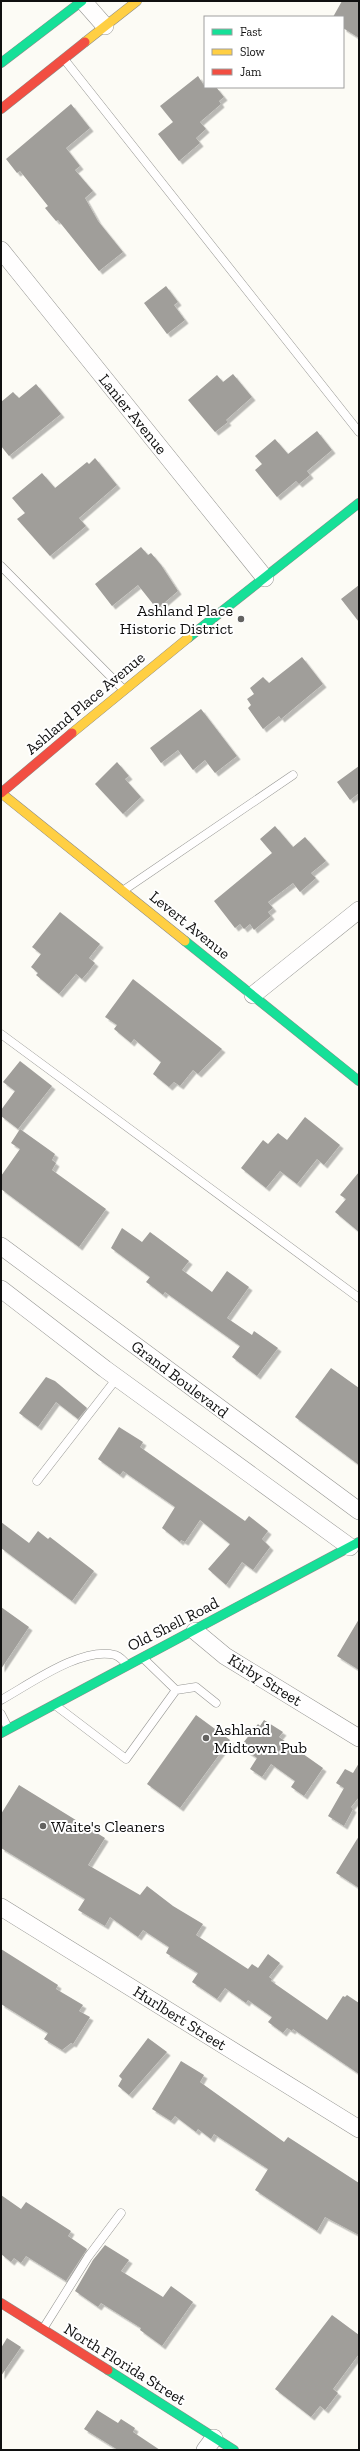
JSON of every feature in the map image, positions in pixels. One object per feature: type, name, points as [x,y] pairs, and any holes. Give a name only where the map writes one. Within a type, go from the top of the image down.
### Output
[{"type":"street","points":[[1,63],[82,1],[105,26]]},
{"type":"street","points":[[1,109],[137,1]]},
{"type":"street","name":"Lanier Avenue","points":[[1,250],[265,578]]},
{"type":"street","name":"Ashland Place Avenue","points":[[1,793],[123,689],[359,503]]},
{"type":"street","name":"Levert Avenue","points":[[1,793],[359,1081]]},
{"type":"street","points":[[253,995],[359,910]]},
{"type":"street","name":"Grand Boulevard","points":[[1,1246],[359,1511]]},
{"type":"street","points":[[1,1289],[117,1378],[354,1545]]},
{"type":"street","name":"Old Shell Road","points":[[5,1732],[127,1665],[194,1631],[354,1545]]},
{"type":"street","name":"Kirby Street","points":[[194,1631],[225,1656],[359,1738]]},
{"type":"street","name":"Hurlbert Street","points":[[1,1907],[359,2129]]},
{"type":"street","name":"North Florida Street","points":[[1,2303],[210,2444],[234,2450]]},
{"type":"lane","points":[[64,59],[359,432]]},
{"type":"lane","points":[[1,566],[123,689]]},
{"type":"lane","points":[[123,891],[293,775]]},
{"type":"lane","points":[[1,1034],[359,1298]]},
{"type":"lane","points":[[37,1481],[117,1378]]},
{"type":"lane","points":[[1,1700],[80,1657],[107,1654],[117,1656],[127,1665]]},
{"type":"lane","points":[[142,1657],[176,1690]]},
{"type":"lane","points":[[54,1705],[126,1759],[176,1690],[196,1687],[216,1703]]},
{"type":"lane","points":[[1,1714],[5,1732]]},
{"type":"lane","points":[[43,2330],[88,2257],[121,2212]]},
{"type":"building","points":[[342,1],[359,1],[359,38],[344,29],[344,16],[334,16]]},
{"type":"building","points":[[198,76],[204,88],[217,88],[224,97],[219,101],[221,104],[200,122],[206,129],[196,138],[200,143],[179,161],[158,134],[173,122],[160,106]]},
{"type":"building","points":[[71,104],[90,128],[66,148],[80,166],[75,170],[93,191],[85,198],[98,221],[123,252],[99,271],[58,220],[56,221],[45,208],[48,206],[20,171],[17,173],[6,159]]},
{"type":"building","points":[[166,286],[178,302],[174,305],[185,320],[167,334],[144,303]]},
{"type":"building","points":[[233,374],[252,397],[226,420],[228,422],[215,432],[188,400],[217,375],[223,382]]},
{"type":"building","points":[[36,384],[61,414],[9,456],[1,446],[1,402],[13,392],[19,398]]},
{"type":"building","points":[[317,431],[332,450],[307,471],[310,475],[299,484],[296,481],[277,497],[255,470],[262,464],[255,456],[275,439],[288,454]]},
{"type":"building","points":[[95,458],[117,485],[79,518],[86,526],[50,556],[17,519],[25,513],[12,498],[42,473],[55,488],[87,462],[89,464]]},
{"type":"building","points":[[141,547],[148,555],[151,553],[161,565],[178,591],[157,609],[138,585],[112,606],[95,584]]},
{"type":"building","points":[[359,585],[359,622],[341,599]]},
{"type":"building","points":[[302,657],[323,684],[281,719],[279,716],[263,729],[248,708],[251,705],[247,699],[254,694],[250,688],[263,677],[269,683]]},
{"type":"building","points":[[201,709],[237,756],[215,773],[205,760],[193,770],[178,750],[161,763],[150,748]]},
{"type":"building","points":[[117,762],[129,776],[125,779],[141,797],[123,814],[95,784]]},
{"type":"building","points":[[359,766],[359,793],[350,800],[337,782]]},
{"type":"building","points":[[275,826],[293,847],[305,837],[326,861],[311,873],[316,878],[300,892],[293,883],[268,902],[273,908],[268,912],[271,916],[254,930],[250,924],[244,929],[240,924],[235,928],[214,901],[272,853],[260,839]]},
{"type":"building","points":[[60,912],[100,944],[89,958],[95,963],[89,971],[82,979],[76,974],[59,994],[36,975],[38,973],[31,967],[41,954],[32,947]]},
{"type":"building","points":[[133,979],[222,1049],[198,1074],[193,1070],[180,1086],[174,1082],[169,1087],[153,1074],[161,1062],[134,1039],[131,1043],[114,1029],[117,1025],[105,1017]]},
{"type":"building","points":[[20,1061],[52,1086],[18,1129],[1,1116],[1,1110],[15,1091],[3,1082]]},
{"type":"building","points":[[305,1117],[340,1145],[324,1165],[317,1159],[297,1184],[280,1171],[266,1188],[241,1168],[263,1140],[268,1144],[278,1133],[287,1140]]},
{"type":"building","points":[[20,1129],[55,1154],[52,1160],[56,1163],[52,1170],[106,1209],[79,1247],[1,1189],[1,1176],[20,1149],[11,1143]]},
{"type":"building","points":[[359,1172],[359,1232],[335,1212],[346,1199],[340,1195]]},
{"type":"building","points":[[122,1228],[142,1242],[150,1232],[189,1261],[182,1270],[212,1292],[227,1271],[249,1287],[227,1318],[252,1335],[254,1331],[278,1348],[257,1376],[232,1357],[240,1346],[165,1292],[163,1295],[146,1282],[150,1277],[111,1248]]},
{"type":"building","points":[[331,1368],[359,1388],[359,1465],[295,1417]]},
{"type":"building","points":[[46,1377],[55,1381],[87,1408],[78,1419],[56,1402],[38,1427],[19,1413]]},
{"type":"building","points":[[119,1427],[143,1442],[140,1447],[245,1521],[249,1516],[268,1531],[262,1539],[270,1547],[253,1570],[242,1562],[226,1585],[208,1569],[230,1544],[200,1520],[185,1542],[181,1540],[180,1542],[162,1528],[175,1507],[123,1471],[120,1475],[98,1459]]},
{"type":"building","points":[[1,1522],[29,1543],[38,1531],[48,1539],[50,1537],[94,1571],[72,1601],[1,1548]]},
{"type":"building","points":[[1,1607],[29,1627],[1,1669]]},
{"type":"building","points":[[359,1619],[359,1670],[337,1656]]},
{"type":"building","points":[[196,1715],[230,1740],[180,1808],[147,1784]]},
{"type":"building","points":[[264,1720],[283,1732],[279,1737],[323,1768],[304,1796],[291,1787],[295,1781],[271,1764],[262,1777],[250,1769],[257,1758],[240,1747],[258,1724],[260,1726]]},
{"type":"building","points":[[359,1763],[359,1797],[351,1807],[353,1809],[344,1826],[328,1816],[344,1788],[336,1783],[345,1769],[353,1773]]},
{"type":"building","points":[[19,1785],[105,1838],[88,1865],[140,1895],[147,1886],[173,1906],[203,1924],[196,1935],[248,1969],[252,1964],[258,1968],[268,1954],[280,1963],[269,1977],[272,1979],[271,1981],[327,2020],[343,1996],[345,1997],[347,1995],[359,2003],[359,2074],[293,2029],[292,2031],[287,2028],[283,2033],[268,2022],[272,2017],[248,2000],[246,2003],[225,1988],[217,1999],[192,1982],[198,1973],[166,1953],[169,1947],[143,1930],[138,1937],[110,1917],[105,1926],[78,1910],[85,1899],[1,1848],[1,1814]]},
{"type":"building","points":[[359,1836],[359,1888],[336,1873]]},
{"type":"building","points":[[1,1949],[58,1985],[56,1989],[83,2005],[79,2011],[90,2017],[73,2044],[71,2043],[62,2050],[44,2039],[48,2033],[1,2004]]},
{"type":"building","points":[[148,2038],[167,2052],[129,2095],[118,2086],[122,2079],[119,2076]]},
{"type":"building","points":[[181,2061],[204,2075],[200,2082],[284,2142],[288,2137],[359,2183],[359,2235],[325,2217],[317,2231],[255,2190],[268,2169],[214,2134],[211,2139],[198,2129],[196,2132],[175,2116],[171,2121],[152,2109]]},
{"type":"building","points":[[1,2195],[21,2209],[26,2202],[71,2231],[68,2236],[87,2249],[66,2281],[26,2256],[21,2263],[14,2258],[11,2262],[1,2254]]},
{"type":"building","points":[[105,2245],[129,2260],[121,2271],[163,2297],[171,2286],[193,2302],[162,2346],[140,2330],[141,2328],[101,2303],[98,2307],[75,2291],[93,2260]]},
{"type":"building","points":[[332,2315],[359,2335],[359,2354],[333,2389],[338,2393],[325,2410],[320,2406],[311,2417],[275,2389]]},
{"type":"building","points":[[7,2338],[21,2347],[1,2376],[1,2348]]},
{"type":"building","points":[[97,2410],[118,2423],[121,2419],[135,2428],[133,2432],[160,2450],[118,2450],[84,2429]]},
{"type":"traffic: fast","points":[[1,63],[82,1]]},
{"type":"traffic: fast","points":[[188,638],[359,503]]},
{"type":"traffic: fast","points":[[185,941],[359,1081]]},
{"type":"traffic: fast","points":[[1,1733],[359,1542]]},
{"type":"traffic: fast","points":[[108,2370],[234,2450]]},
{"type":"traffic: slow","points":[[85,42],[137,1]]},
{"type":"traffic: slow","points":[[72,733],[188,638]]},
{"type":"traffic: slow","points":[[1,793],[185,941]]},
{"type":"traffic: jam","points":[[1,109],[85,42]]},
{"type":"traffic: jam","points":[[1,793],[72,733]]},
{"type":"traffic: jam","points":[[1,2303],[108,2370]]},
{"type":"place","name":"Ashland Place Historic District","points":[[241,619]]},
{"type":"place","name":"Ashland Midtown Pub","points":[[206,1738]]},
{"type":"place","name":"Waite's Cleaners","points":[[43,1826]]}]
